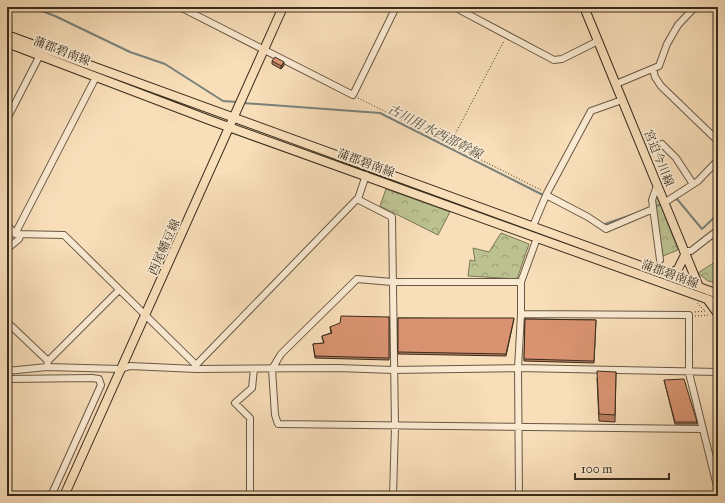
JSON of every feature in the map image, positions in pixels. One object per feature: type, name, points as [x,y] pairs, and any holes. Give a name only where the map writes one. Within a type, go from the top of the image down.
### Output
[{"type":"main road","name":"西尾幡豆線","points":[[64,496],[147,315],[284,7]]},
{"type":"main road","name":"宮迫今川線","points":[[584,7],[698,286],[715,314]]},
{"type":"main road","name":"蒲郡碧南線","points":[[7,35],[236,114],[718,294]]},
{"type":"main road","name":"蒲郡碧南線","points":[[7,43],[231,127],[718,303]]},
{"type":"main road","points":[[669,275],[678,269],[684,253]]},
{"type":"street","points":[[180,7],[352,95],[396,7]]},
{"type":"street","points":[[616,84],[658,66],[667,44],[678,25],[695,7]]},
{"type":"street","points":[[460,8],[554,60],[562,59],[598,41]]},
{"type":"street","points":[[7,119],[40,55]]},
{"type":"street","points":[[653,68],[655,77],[661,86],[718,141]]},
{"type":"street","points":[[7,249],[19,239],[18,234],[96,77]]},
{"type":"street","points":[[533,226],[547,194],[591,111],[622,100]]},
{"type":"street","points":[[662,144],[676,158],[693,184]]},
{"type":"street","points":[[664,203],[693,184],[718,160]]},
{"type":"street","points":[[196,367],[310,246],[358,199],[366,175]]},
{"type":"street","points":[[657,186],[652,200],[652,209],[660,260]]},
{"type":"street","points":[[547,194],[606,229],[652,209]]},
{"type":"street","points":[[358,199],[392,217],[394,427],[393,496]]},
{"type":"street","points":[[7,225],[18,234],[64,235],[119,290],[147,315],[196,367]]},
{"type":"street","points":[[684,253],[691,251],[718,230]]},
{"type":"street","points":[[519,496],[518,368],[521,282],[537,238]]},
{"type":"street","points":[[521,282],[392,282],[357,279],[281,354],[272,369],[275,415],[278,424],[357,424],[394,427],[702,429]]},
{"type":"street","points":[[47,364],[119,290]]},
{"type":"street","points":[[521,314],[689,315],[689,373],[718,490]]},
{"type":"street","points":[[7,322],[47,364]]},
{"type":"street","points":[[7,371],[47,364],[121,369],[130,366],[254,370],[338,368],[393,370],[518,368],[689,373],[718,372]]},
{"type":"street","points":[[250,496],[250,418],[235,403],[252,388],[254,370]]},
{"type":"street","points":[[7,379],[99,379],[101,385],[50,496]]},
{"type":"path","points":[[450,145],[507,35]]},
{"type":"path","points":[[352,95],[547,194]]},
{"type":"path","points":[[690,312],[705,311],[695,302]]},
{"type":"path","points":[[692,316],[715,314]]},
{"type":"green space","points":[[386,189],[450,212],[438,235],[380,206]]},
{"type":"green space","points":[[657,196],[678,250],[663,256],[653,197]]},
{"type":"green space","points":[[501,233],[529,244],[517,279],[468,276],[470,260],[475,261],[473,248],[489,252]]},
{"type":"green space","points":[[718,260],[718,283],[708,281],[698,273]]},
{"type":"building","points":[[275,57],[284,62],[281,66],[272,61]]},
{"type":"building","points":[[341,316],[389,317],[389,358],[315,356],[313,344],[324,343],[322,336],[332,333],[330,327],[340,323]]},
{"type":"building","points":[[398,318],[514,318],[506,354],[398,352]]},
{"type":"building","points":[[525,319],[596,320],[594,361],[524,359]]},
{"type":"building","points":[[597,371],[616,372],[615,415],[599,414]]},
{"type":"building","points":[[684,379],[697,422],[675,422],[664,380]]},
{"type":"waterway","name":"古川用水西部幹線","points":[[32,7],[55,16],[130,52],[165,64],[223,101],[237,102]]},
{"type":"waterway","name":"古川用水西部幹線","points":[[242,103],[380,113],[545,196]]},
{"type":"waterway","name":"古川用水西部幹線","points":[[674,200],[677,199],[702,229],[718,214]]},
{"type":"waterway","name":"古川用水西部幹線","points":[[653,207],[662,204]]},
{"type":"waterway","name":"古川用水西部幹線","points":[[602,225],[640,212]]}]
